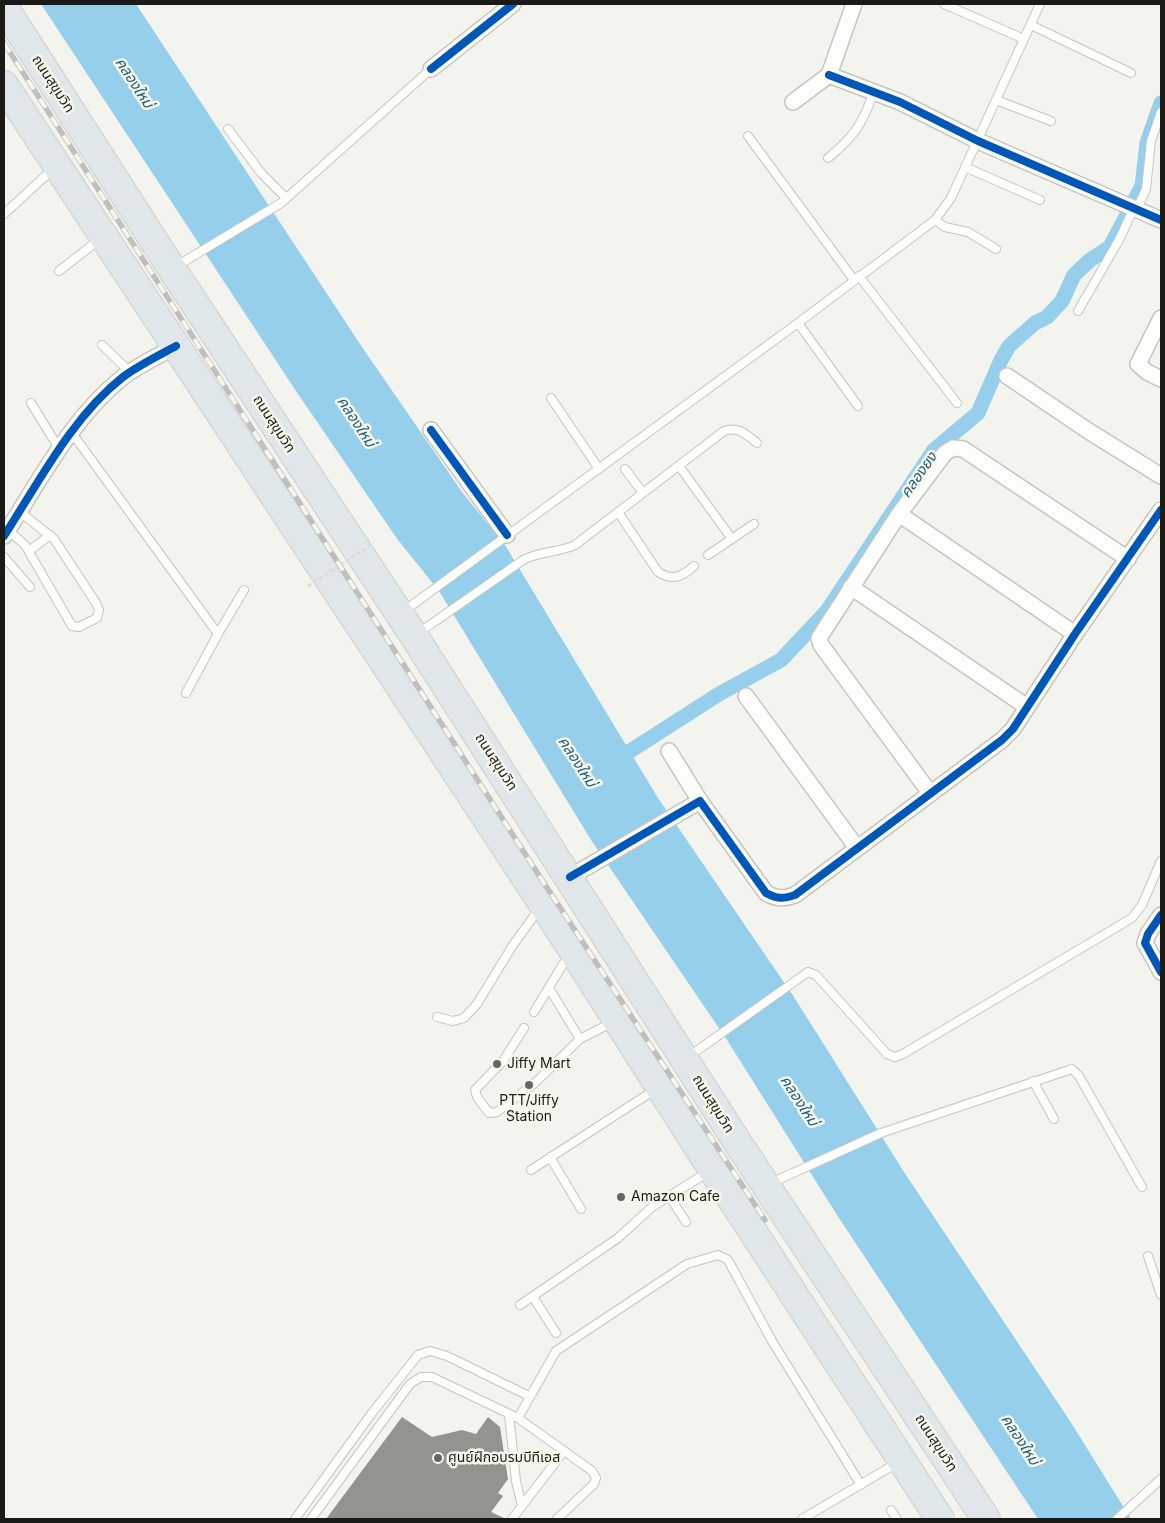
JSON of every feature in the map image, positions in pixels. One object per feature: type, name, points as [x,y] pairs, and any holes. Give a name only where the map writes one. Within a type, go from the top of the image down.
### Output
[{"type":"highway","name":"ถนนสุขุมวิท","points":[[4,7],[172,269],[418,618],[579,871],[685,1059],[986,1519]]},
{"type":"highway","points":[[4,85],[543,904],[712,1169],[940,1519]]},
{"type":"street","points":[[4,7],[10,4]]},
{"type":"street","points":[[431,69],[513,4]]},
{"type":"street","points":[[793,102],[828,75],[854,4]]},
{"type":"street","points":[[828,75],[875,91],[978,141],[1161,220]]},
{"type":"street","points":[[1161,318],[1138,364],[1161,379]]},
{"type":"street","points":[[10,522],[72,433],[104,395],[130,372],[176,346]]},
{"type":"street","points":[[1007,376],[1090,432],[1161,476]]},
{"type":"street","points":[[431,430],[505,537]]},
{"type":"street","points":[[930,793],[820,645],[819,638],[899,514],[945,452],[953,448],[963,449],[1128,560]]},
{"type":"street","points":[[669,751],[700,801],[766,893],[776,898],[784,898],[795,894],[1002,740],[1013,729],[1075,634],[1161,510]]},
{"type":"street","points":[[899,514],[1075,634]]},
{"type":"street","points":[[851,587],[1027,707]]},
{"type":"street","points":[[746,696],[858,848]]},
{"type":"street","points":[[579,871],[700,801]]},
{"type":"street","points":[[1161,915],[1148,934],[1145,943],[1161,972]]},
{"type":"lane","points":[[944,4],[1024,40]]},
{"type":"lane","points":[[418,618],[505,537],[798,323],[935,220],[951,198],[1040,4]]},
{"type":"lane","points":[[1030,25],[1131,73]]},
{"type":"lane","points":[[172,269],[198,255],[283,200],[431,69]]},
{"type":"lane","points":[[828,158],[851,139],[860,126],[875,91]]},
{"type":"lane","points":[[996,100],[1051,121]]},
{"type":"lane","points":[[1078,311],[1119,240],[1132,207],[1146,189],[1151,141],[1161,112]]},
{"type":"lane","points":[[228,129],[283,200]]},
{"type":"lane","points":[[748,136],[857,278],[957,403]]},
{"type":"lane","points":[[4,214],[57,166]]},
{"type":"lane","points":[[965,167],[1040,200]]},
{"type":"lane","points":[[935,220],[945,227],[968,232],[996,249]]},
{"type":"lane","points":[[59,271],[104,236]]},
{"type":"lane","points":[[798,323],[858,406]]},
{"type":"lane","points":[[102,345],[130,372]]},
{"type":"lane","points":[[551,398],[599,469]]},
{"type":"lane","points":[[31,403],[60,450]]},
{"type":"lane","points":[[418,618],[535,554],[558,551],[575,545],[724,430],[732,428],[740,430],[757,443]]},
{"type":"lane","points":[[72,433],[218,634]]},
{"type":"lane","points":[[679,466],[732,539]]},
{"type":"lane","points":[[624,469],[643,493]]},
{"type":"lane","points":[[618,512],[658,572],[667,578],[675,578],[685,574],[694,566]]},
{"type":"lane","points":[[10,522],[50,536],[63,550],[96,602],[99,610],[97,618],[79,627],[72,626],[10,522]]},
{"type":"lane","points":[[708,556],[754,524]]},
{"type":"lane","points":[[29,551],[50,536]]},
{"type":"lane","points":[[4,557],[30,587]]},
{"type":"lane","points":[[186,693],[244,590]]},
{"type":"lane","points":[[685,1059],[808,972],[816,975],[887,1054],[895,1057],[1132,918],[1142,905],[1161,861]]},
{"type":"lane","points":[[437,1017],[453,1021],[464,1018],[477,1004],[513,945],[543,904]]},
{"type":"lane","points":[[534,1012],[572,950]]},
{"type":"lane","points":[[549,988],[580,1039]]},
{"type":"lane","points":[[524,1028],[503,1061],[475,1090],[477,1097],[489,1113],[497,1112],[536,1082],[580,1039],[617,1020]]},
{"type":"lane","points":[[767,1185],[881,1133],[1068,1069],[1075,1071],[1142,1187]]},
{"type":"lane","points":[[1033,1081],[1054,1119]]},
{"type":"lane","points":[[531,1170],[659,1086]]},
{"type":"lane","points":[[550,1157],[581,1209]]},
{"type":"lane","points":[[520,1305],[618,1238],[639,1217],[712,1169]]},
{"type":"lane","points":[[669,1196],[686,1222]]},
{"type":"lane","points":[[518,1418],[556,1351],[687,1264],[707,1256],[723,1256],[728,1260],[772,1341],[861,1485]]},
{"type":"lane","points":[[1148,1256],[1161,1295]]},
{"type":"lane","points":[[532,1297],[556,1333]]},
{"type":"lane","points":[[295,1519],[372,1413],[418,1355],[430,1351],[442,1354],[530,1396]]},
{"type":"lane","points":[[311,1519],[394,1404],[410,1384],[421,1377],[432,1377],[518,1418],[592,1471],[596,1478],[594,1484],[557,1519]]},
{"type":"lane","points":[[509,1414],[515,1473],[522,1506]]},
{"type":"lane","points":[[512,1519],[564,1451]]},
{"type":"lane","points":[[802,1519],[903,1460]]},
{"type":"lane","points":[[1117,1519],[1161,1479]]},
{"type":"lane","points":[[890,1510],[896,1519]]},
{"type":"path","points":[[308,586],[374,543]]},
{"type":"water","name":"คลองใหม่","points":[[41,4],[136,4],[364,350],[462,492],[505,545],[658,798],[794,997],[904,1172],[1070,1421],[1131,1519],[1038,1519],[837,1215],[727,1040],[591,840],[439,591],[398,540],[298,394]]},
{"type":"building","name":"ศูนย์ฝึกอบรมบีทีเอส","points":[[402,1417],[432,1437],[462,1430],[476,1434],[488,1417],[500,1427],[508,1479],[498,1493],[503,1496],[491,1512],[506,1519],[326,1519]]},
{"type":"waterway","name":"คลองยง","points":[[613,762],[719,694],[781,660],[827,611],[934,450],[978,413],[1009,346],[1035,323],[1047,317],[1062,301],[1074,275],[1090,260],[1110,247],[1142,186],[1147,143],[1161,103]]},
{"type":"railway","points":[[4,43],[540,877],[765,1220]]},
{"type":"cycle path","points":[[431,69],[513,4]]},
{"type":"cycle path","points":[[829,75],[900,102],[978,141],[1161,220]]},
{"type":"cycle path","points":[[4,536],[58,451],[88,411],[123,377],[176,346]]},
{"type":"cycle path","points":[[431,430],[507,535]]},
{"type":"cycle path","points":[[570,877],[700,801],[766,893],[780,898],[795,895],[1002,740],[1013,729],[1075,634],[1161,510]]},
{"type":"cycle path","points":[[1161,915],[1148,934],[1145,943],[1161,972]]},
{"type":"place","name":"Jiffy Mart","points":[[497,1064]]},
{"type":"place","name":"PTT/Jiffy Station","points":[[529,1085]]},
{"type":"place","name":"Amazon Cafe","points":[[621,1197]]},
{"type":"place","name":"ศูนย์ฝึกอบรมบีทีเอส","points":[[438,1458]]}]
